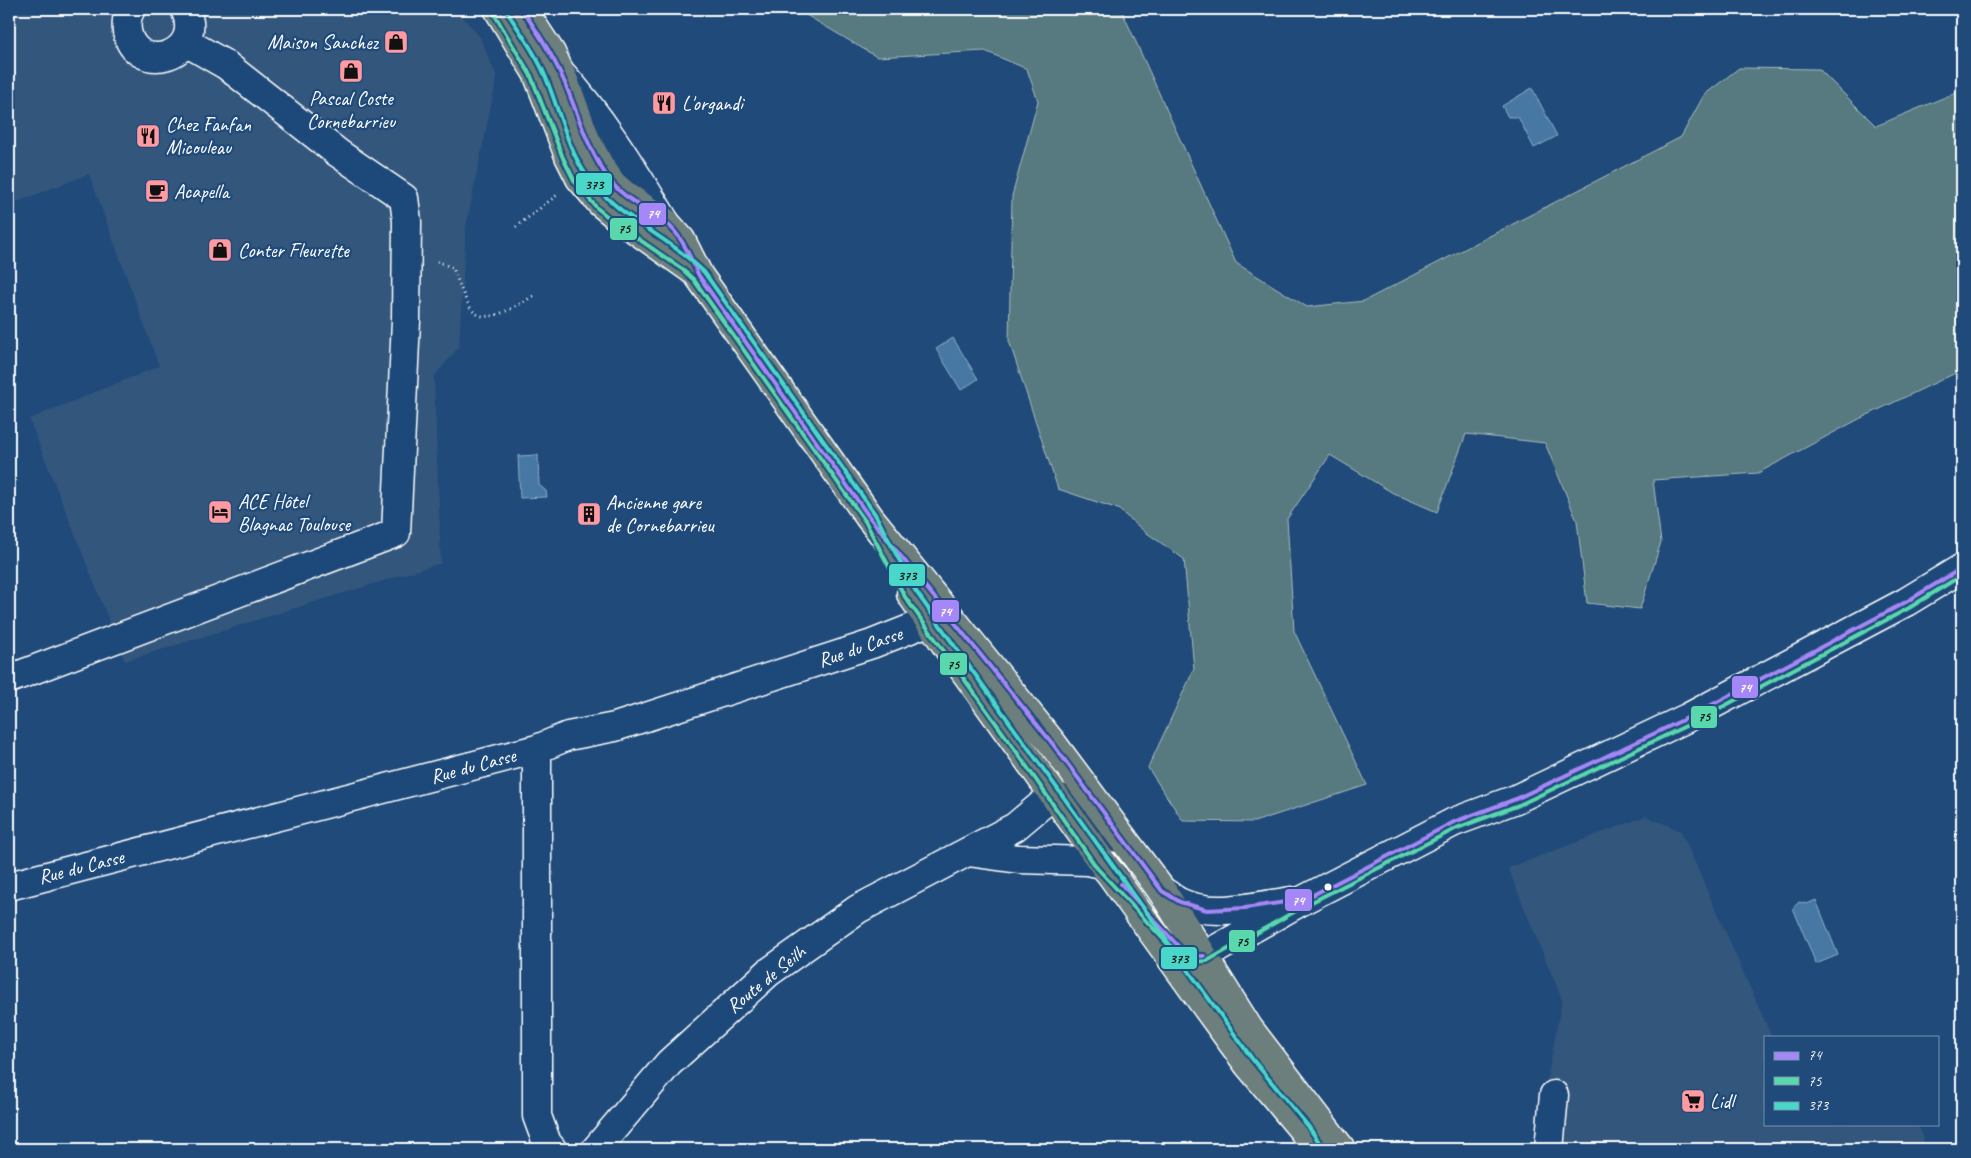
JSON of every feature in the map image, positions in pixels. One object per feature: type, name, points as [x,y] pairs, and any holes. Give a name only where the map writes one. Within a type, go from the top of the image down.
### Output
[{"type":"main road","points":[[498,9],[537,73],[580,178],[602,203],[618,217],[686,264],[700,276]]},
{"type":"main road","points":[[522,9],[551,53],[586,140],[599,165],[612,184],[627,197],[666,223],[681,240],[700,276],[870,518],[1052,744],[1134,853],[1162,891],[1249,1029],[1341,1149]]},
{"type":"main road","points":[[870,518],[910,593],[1102,864],[1248,1064],[1303,1130],[1316,1149]]},
{"type":"street","points":[[125,10],[128,36],[134,47],[144,54],[156,58],[168,56],[186,42],[190,25],[186,9]]},
{"type":"street","points":[[9,679],[396,533],[406,321],[407,221],[404,198],[338,153],[226,66],[186,42]]},
{"type":"street","points":[[968,852],[1019,859],[1088,861],[1102,864],[1182,950],[1194,956],[1204,956],[1305,899],[1454,822],[1516,799],[1687,718],[1906,602],[1962,568]]},
{"type":"street","name":"Rue du Casse","points":[[9,886],[538,748],[568,736],[615,727],[863,647],[930,621]]},
{"type":"street","points":[[538,748],[537,1116],[547,1143],[552,1149]]},
{"type":"street","points":[[1053,795],[1066,800],[1080,809],[1134,853]]},
{"type":"street","name":"Route de Seilh","points":[[596,1149],[670,1063],[769,972],[858,909],[1015,827],[1053,795]]},
{"type":"street","points":[[1162,891],[1180,902],[1207,910],[1245,908],[1305,899]]},
{"type":"street","points":[[1549,1149],[1554,1095]]},
{"type":"path","points":[[516,227],[562,192]]},
{"type":"path","points":[[407,247],[453,268],[470,308],[484,318],[505,311],[535,295]]},
{"type":"shaded area","points":[[9,9],[456,9],[480,37],[497,77],[466,227],[459,347],[434,377],[441,563],[125,661],[29,419],[159,366],[89,174],[9,205]]},
{"type":"shaded area","points":[[1532,88],[1557,136],[1534,148],[1518,117],[1508,117],[1502,106]]},
{"type":"shaded area","points":[[953,338],[978,379],[961,390],[936,349]]},
{"type":"shaded area","points":[[538,455],[539,485],[546,491],[547,497],[520,498],[518,456]]},
{"type":"shaded area","points":[[1646,816],[1681,831],[1772,1036],[1764,1036],[1764,1126],[1918,1126],[1927,1149],[1534,1149],[1562,1000],[1508,868]]},
{"type":"shaded area","points":[[1816,900],[1838,955],[1816,964],[1793,908],[1799,902],[1807,904]]},
{"type":"green space","points":[[796,9],[1121,9],[1236,263],[1307,307],[1364,301],[1681,137],[1704,95],[1739,68],[1819,69],[1876,126],[1962,90],[1962,370],[1859,419],[1758,473],[1653,480],[1661,542],[1640,609],[1587,603],[1577,521],[1545,443],[1466,434],[1437,512],[1393,493],[1330,455],[1287,519],[1294,631],[1367,785],[1254,822],[1183,821],[1148,768],[1194,669],[1184,559],[1144,531],[1118,509],[1058,489],[1009,341],[1012,196],[1038,101],[1027,69],[985,51],[877,57]]},
{"type":"transit line","name":"373","points":[[505,9],[539,63],[574,153],[587,176],[613,204],[690,259],[704,272],[875,514],[915,590],[1253,1060],[1308,1126],[1321,1145]]},
{"type":"transit line","name":"74","points":[[522,9],[555,62],[594,155],[608,178],[620,191],[665,222],[676,233],[699,276],[870,518],[1052,743],[1162,891],[1180,902],[1207,910],[1245,908],[1305,899],[1454,822],[1516,799],[1687,718],[1906,602],[1962,568]]},
{"type":"transit line","name":"75","points":[[493,12],[531,76],[563,158],[575,182],[597,208],[682,269],[694,280],[865,521],[905,597],[1016,751],[1097,868],[1177,954],[1192,962],[1207,961],[1308,904],[1457,828],[1519,805],[1690,724],[1909,608],[1962,575]]},
{"type":"transit line","name":"74","points":[[1121,884],[1182,950],[1194,956],[1204,956]]},
{"type":"place","name":"Maison Sanchez","points":[[396,42]]},
{"type":"place","name":"Pascal Coste Cornebarrieu","points":[[351,71]]},
{"type":"place","name":"L'organdi","points":[[664,103]]},
{"type":"place","name":"Chez Fanfan Micouleau","points":[[148,136]]},
{"type":"place","name":"Acapella","points":[[157,191]]},
{"type":"place","name":"Conter Fleurette","points":[[220,250]]},
{"type":"place","name":"ACE Hôtel Blagnac Toulouse","points":[[220,512]]},
{"type":"place","name":"Ancienne gare de Cornebarrieu","points":[[589,514]]},
{"type":"place","name":"Lidl","points":[[1693,1101]]}]
